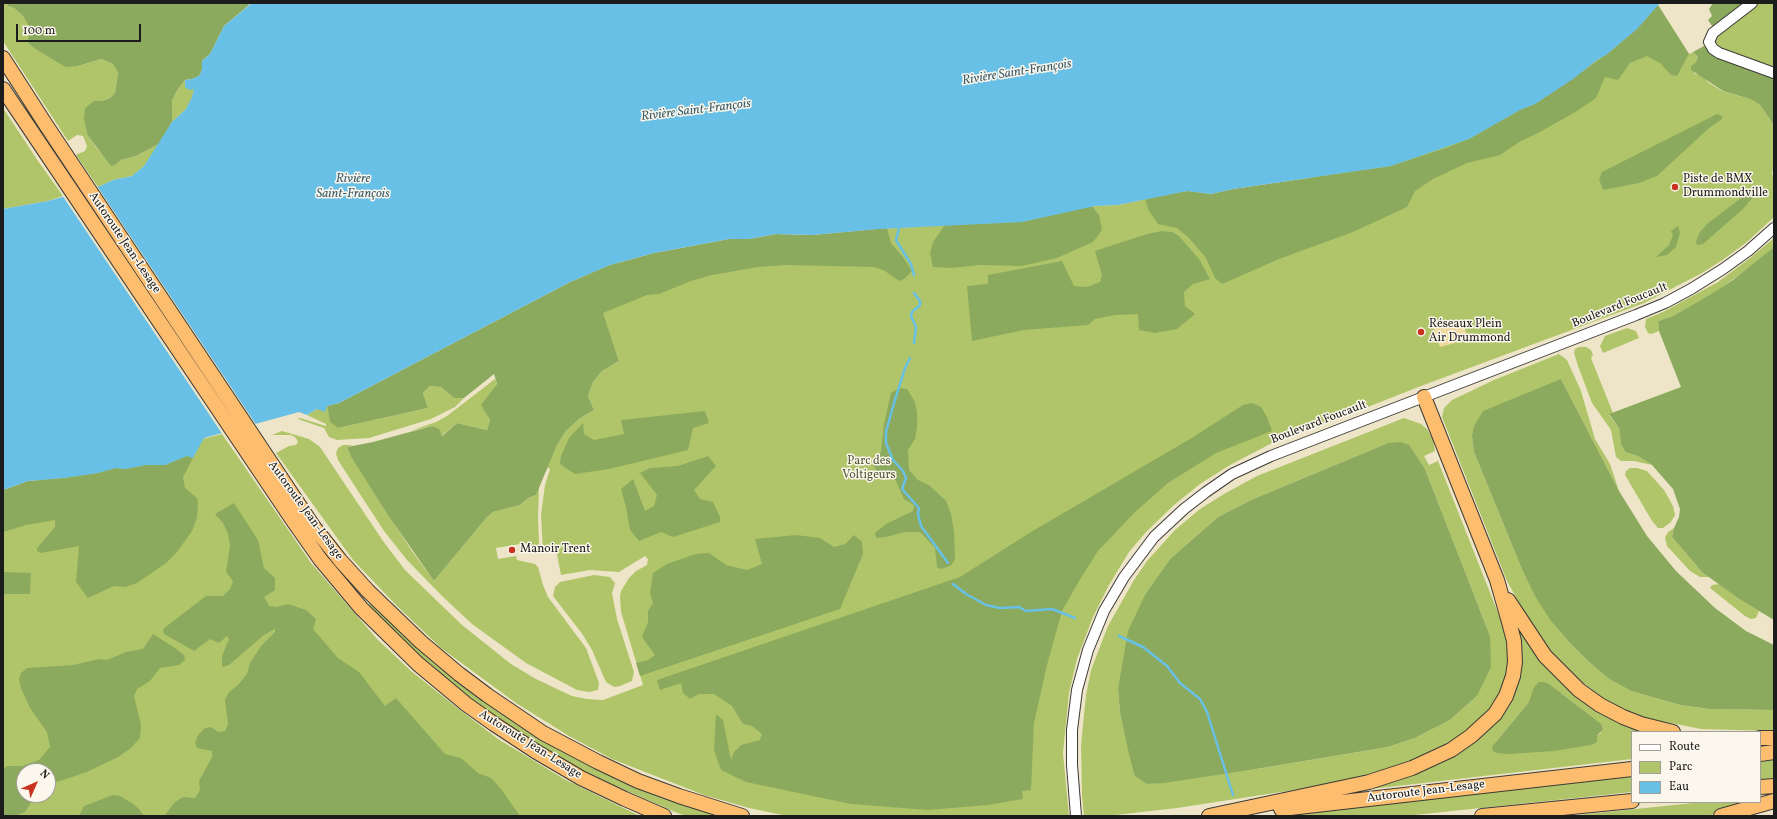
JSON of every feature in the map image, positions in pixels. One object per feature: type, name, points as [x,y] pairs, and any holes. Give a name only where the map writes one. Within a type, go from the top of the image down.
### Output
[{"type":"highway","name":"Autoroute Jean-Lesage","points":[[3,58],[64,154],[257,443],[313,526],[347,570],[417,638],[473,685],[530,724],[598,762],[672,794],[742,816]]},
{"type":"highway","name":"Autoroute Jean-Lesage","points":[[3,89],[307,541],[371,619],[422,668],[475,710],[535,751],[611,793],[664,816]]},
{"type":"highway","points":[[1209,816],[1387,777],[1436,758],[1471,736],[1486,723],[1499,708],[1509,690],[1515,662],[1514,641],[1497,580],[1424,397]]},
{"type":"highway","points":[[1497,580],[1521,621],[1540,649],[1571,683],[1594,701],[1615,713],[1641,724],[1669,731]]},
{"type":"highway","points":[[1761,738],[1774,738]]},
{"type":"highway","points":[[1761,754],[1774,752]]},
{"type":"highway","name":"Autoroute Jean-Lesage","points":[[1220,816],[1631,768]]},
{"type":"highway","points":[[1761,787],[1774,786]]},
{"type":"highway","points":[[1482,816],[1631,800]]},
{"type":"highway","points":[[1721,816],[1774,801]]},
{"type":"street","points":[[1752,3],[1713,33],[1708,42],[1719,53],[1774,73]]},
{"type":"street","name":"Boulevard Foucault","points":[[1076,813],[1072,765],[1072,737],[1076,696],[1084,663],[1095,630],[1124,576],[1150,542],[1168,522],[1198,497],[1239,471],[1284,450],[1664,303],[1691,289],[1723,269],[1748,251],[1774,228]]},
{"type":"green space","points":[[3,3],[6,3],[8,6],[14,8],[23,16],[31,30],[27,41],[31,46],[78,66],[101,59],[113,64],[118,73],[115,93],[110,98],[101,101],[88,136],[98,150],[115,165],[121,160],[136,156],[159,144],[144,166],[132,176],[113,180],[98,187],[76,155],[85,151],[87,146],[83,136],[77,135],[68,141],[3,41]]},
{"type":"green space","points":[[6,3],[249,3],[249,5],[224,26],[210,54],[202,61],[202,70],[199,76],[185,80],[176,92],[172,101],[172,122],[159,144],[136,156],[121,160],[115,165],[111,166],[88,136],[84,119],[85,108],[94,101],[101,101],[110,98],[115,93],[118,73],[113,64],[101,59],[78,66],[66,67],[57,62],[31,46],[27,41],[31,30],[23,16]]},
{"type":"green space","points":[[1713,3],[1748,3],[1714,29],[1708,20],[1712,16],[1709,9]]},
{"type":"green space","points":[[1756,3],[1774,3],[1774,70],[1718,49],[1712,39]]},
{"type":"green space","name":"Parc des Voltigeurs","points":[[1658,5],[1689,54],[1693,52],[1698,57],[1696,62],[1691,66],[1695,74],[1701,75],[1709,83],[1722,91],[1750,99],[1760,105],[1771,121],[1774,128],[1774,165],[1772,174],[1774,178],[1774,217],[1747,242],[1724,259],[1702,273],[1644,303],[1274,442],[1230,465],[1200,484],[1174,505],[1147,531],[1129,552],[1109,585],[1093,617],[1077,659],[1069,693],[1063,753],[1069,816],[787,816],[749,808],[704,795],[612,759],[569,736],[516,703],[441,648],[398,607],[353,560],[276,453],[289,446],[296,445],[298,442],[296,438],[291,435],[272,435],[282,431],[309,439],[320,447],[383,541],[405,570],[462,625],[511,664],[536,679],[572,696],[603,700],[643,685],[621,612],[620,597],[621,591],[629,578],[636,571],[647,565],[648,559],[645,556],[619,572],[590,570],[561,575],[556,549],[543,552],[541,515],[545,485],[550,469],[547,467],[557,445],[566,431],[579,419],[594,410],[588,396],[593,382],[602,371],[619,361],[589,274],[610,265],[879,229],[978,223],[1095,206],[1118,205],[1187,191],[1211,194],[1310,178]]},
{"type":"green space","points":[[1658,5],[1689,54],[1677,76],[1671,75],[1660,63],[1647,56],[1630,63],[1618,80],[1605,77],[1596,98],[1577,111],[1519,142],[1500,155],[1467,163],[1433,179],[1415,191],[1407,207],[1353,232],[1279,259],[1222,284],[1215,278],[1206,258],[1189,238],[1177,228],[1158,224],[1149,211],[1145,199],[1187,191],[1211,194],[1233,189],[1391,166],[1469,139],[1520,110],[1535,104],[1606,55],[1637,29]]},
{"type":"green space","points":[[1704,46],[1710,51],[1774,76],[1774,128],[1760,105],[1750,99],[1723,91],[1691,70],[1691,66],[1696,62],[1698,57],[1693,52]]},
{"type":"green space","points":[[185,80],[194,89],[193,97],[186,109],[172,122],[172,101],[176,92]]},
{"type":"green space","points":[[3,108],[63,196],[48,201],[3,209]]},
{"type":"green space","points":[[1717,114],[1722,116],[1722,119],[1708,129],[1657,176],[1639,183],[1603,190],[1599,179],[1602,172]]},
{"type":"green space","points":[[1749,192],[1752,192],[1754,196],[1743,209],[1703,244],[1697,245],[1696,241],[1700,232],[1707,224]]},
{"type":"green space","points":[[1092,206],[1099,215],[1102,230],[1093,242],[1057,258],[1022,266],[980,265],[951,268],[933,267],[930,253],[933,242],[945,225],[1022,222]]},
{"type":"green space","points":[[1678,226],[1680,233],[1676,247],[1667,255],[1656,257],[1669,245],[1673,235],[1671,231]]},
{"type":"green space","points":[[887,228],[891,243],[912,271],[904,279],[899,281],[885,271],[874,267],[787,265],[758,267],[712,275],[691,281],[659,294],[647,295],[603,313],[619,361],[602,371],[593,382],[588,396],[594,410],[579,419],[566,431],[557,445],[536,495],[528,498],[520,505],[493,512],[487,517],[434,581],[388,515],[351,457],[347,447],[373,442],[432,426],[439,429],[442,436],[457,423],[487,430],[490,420],[481,405],[497,384],[494,374],[464,398],[454,398],[441,387],[430,386],[423,393],[428,408],[338,428],[330,422],[327,406],[339,403],[570,282],[610,265],[654,253],[729,239],[749,239],[776,234],[812,235]]},
{"type":"green space","points":[[1162,231],[1172,232],[1179,236],[1199,259],[1210,279],[1193,284],[1184,292],[1185,306],[1195,314],[1177,329],[1155,333],[1139,330],[1138,314],[1115,315],[1095,319],[1088,325],[1024,330],[972,341],[967,286],[988,284],[988,275],[1062,261],[1074,286],[1087,287],[1100,282],[1102,275],[1095,251],[1147,234]]},
{"type":"green space","points":[[1774,238],[1774,247],[1755,264],[1708,297],[1673,316],[1658,321],[1659,331],[1651,334],[1648,333],[1645,327],[1646,319],[1663,312],[1718,282]]},
{"type":"green space","points":[[1774,247],[1774,620],[1739,599],[1702,572],[1672,537],[1679,517],[1680,509],[1673,489],[1652,465],[1638,456],[1625,452],[1621,444],[1619,428],[1609,414],[1681,387],[1659,331],[1658,321],[1673,316],[1708,296],[1733,280]]},
{"type":"green space","points":[[1627,328],[1636,331],[1639,338],[1603,353],[1600,346],[1605,336]]},
{"type":"green space","points":[[1579,347],[1586,347],[1591,350],[1593,355],[1591,358],[1613,413],[1609,415],[1619,428],[1621,444],[1625,452],[1638,456],[1652,465],[1634,461],[1621,461],[1616,457],[1611,430],[1592,403],[1578,366],[1574,353],[1575,349]]},
{"type":"green space","points":[[1559,354],[1567,360],[1581,391],[1595,439],[1610,464],[1619,491],[1561,379],[1472,437],[1474,452],[1521,567],[1550,620],[1589,662],[1609,679],[1631,691],[1680,705],[1709,709],[1774,710],[1774,731],[1701,729],[1636,716],[1609,702],[1578,679],[1556,658],[1528,619],[1507,581],[1442,417],[1444,408],[1452,400],[1494,380]]},
{"type":"green space","points":[[495,379],[497,384],[482,405],[490,420],[487,430],[457,423],[441,436],[432,426],[410,431],[436,422],[447,416]]},
{"type":"green space","points":[[1561,379],[1619,491],[1647,536],[1676,571],[1715,608],[1746,631],[1774,645],[1774,710],[1709,709],[1680,705],[1631,691],[1609,679],[1589,662],[1550,620],[1535,596],[1521,567],[1474,452],[1472,437],[1474,426],[1483,411]]},
{"type":"green space","points":[[430,386],[441,387],[454,398],[464,398],[455,407],[431,419],[369,438],[337,440],[329,437],[324,428],[298,419],[300,418],[326,426],[326,424],[307,415],[317,409],[327,406],[330,421],[338,428],[428,408],[423,393]]},
{"type":"green space","points":[[899,388],[907,389],[915,402],[917,412],[915,439],[908,450],[909,470],[918,480],[929,485],[946,501],[951,514],[954,531],[955,560],[950,566],[941,569],[937,567],[935,548],[920,532],[905,532],[876,538],[875,533],[886,524],[913,511],[914,505],[904,499],[896,481],[888,475],[877,472],[873,464],[874,460],[881,452],[884,424],[891,393]]},
{"type":"green space","points":[[1252,403],[1261,407],[1267,417],[1272,431],[1216,453],[1168,483],[1135,512],[1098,551],[1079,581],[1062,611],[1047,665],[1034,723],[1031,790],[1022,791],[1023,799],[988,805],[928,810],[851,804],[746,782],[721,770],[714,750],[716,714],[723,720],[731,760],[734,752],[741,745],[760,740],[762,734],[752,726],[743,724],[732,706],[714,694],[699,694],[690,699],[683,693],[681,683],[660,690],[657,680],[960,577],[1031,532],[1190,439],[1243,405]]},
{"type":"green space","points":[[705,411],[709,423],[693,428],[688,450],[609,469],[575,474],[560,464],[561,456],[569,438],[583,423],[584,434],[594,440],[624,434],[621,420]]},
{"type":"green space","points":[[1404,418],[1421,424],[1427,429],[1433,440],[1435,451],[1424,456],[1429,465],[1438,461],[1504,628],[1507,649],[1507,670],[1503,689],[1496,702],[1472,727],[1456,739],[1420,758],[1371,774],[1320,786],[1177,808],[1107,816],[1084,816],[1081,745],[1086,695],[1091,670],[1108,626],[1134,580],[1147,561],[1175,530],[1200,509],[1257,476]],"holes":[[[1388,443],[1425,469],[1490,636],[1477,696],[1450,720],[1415,738],[1388,747],[1256,769],[1147,784],[1134,775],[1120,713],[1118,689],[1146,593],[1170,559],[1218,517],[1251,500]]]},
{"type":"green space","points":[[222,434],[311,563],[377,639],[411,671],[498,739],[564,779],[640,816],[3,816],[3,490]]},
{"type":"green space","points":[[1401,442],[1409,445],[1425,469],[1490,636],[1491,667],[1477,696],[1450,720],[1415,738],[1388,747],[1164,783],[1147,784],[1139,779],[1134,775],[1128,750],[1120,713],[1118,689],[1128,631],[1146,593],[1170,559],[1218,517],[1251,500],[1388,443]]},
{"type":"green space","points":[[343,445],[352,445],[347,447],[351,457],[412,551],[434,581],[487,517],[493,512],[520,505],[528,498],[536,495],[539,487],[538,547],[528,550],[526,543],[496,548],[498,559],[516,556],[517,560],[535,564],[538,567],[548,597],[586,648],[599,683],[598,690],[589,692],[577,690],[526,663],[472,624],[443,597],[407,560],[384,531],[338,460],[336,453],[338,448]]},
{"type":"green space","points":[[187,456],[193,458],[183,477],[185,488],[197,498],[198,503],[197,518],[192,531],[177,552],[166,563],[137,583],[125,587],[114,586],[88,598],[76,582],[79,546],[41,553],[37,551],[37,548],[55,527],[55,520],[26,525],[3,532],[3,490],[28,481],[98,473],[116,468],[125,469],[146,465],[165,465]]},
{"type":"green space","points":[[708,456],[716,466],[694,490],[700,499],[713,502],[720,517],[720,522],[673,537],[661,532],[639,541],[630,530],[621,489],[633,479],[645,511],[654,506],[657,495],[640,473],[650,468],[678,466]]},
{"type":"green space","points":[[1630,468],[1637,468],[1647,471],[1664,490],[1673,506],[1675,515],[1671,522],[1663,528],[1658,528],[1652,521],[1625,475],[1626,471]]},
{"type":"green space","points":[[234,503],[258,540],[264,568],[275,578],[275,590],[264,597],[269,606],[276,607],[288,604],[306,610],[316,619],[313,629],[338,658],[359,672],[385,706],[396,698],[445,754],[461,758],[478,773],[491,778],[501,789],[520,816],[164,816],[175,802],[183,797],[195,798],[200,790],[199,781],[212,757],[212,751],[197,748],[195,743],[198,735],[205,728],[211,727],[218,732],[225,731],[228,724],[225,700],[229,692],[238,685],[247,674],[250,663],[261,646],[275,632],[275,629],[264,635],[229,665],[222,667],[222,656],[229,639],[227,636],[219,643],[210,639],[194,651],[164,634],[163,629],[206,596],[223,596],[230,589],[233,581],[226,572],[230,546],[228,534],[223,523],[215,514]]},
{"type":"green space","points":[[1674,528],[1672,537],[1702,572],[1710,577],[1700,577],[1690,571],[1667,546],[1665,538],[1668,532]]},
{"type":"green space","points":[[796,535],[820,538],[834,547],[845,544],[854,535],[862,542],[863,554],[840,609],[640,676],[636,663],[648,660],[655,655],[642,637],[648,622],[648,611],[653,603],[650,593],[653,573],[667,564],[696,554],[709,553],[726,565],[747,570],[762,564],[755,539]]},
{"type":"green space","points":[[3,572],[31,573],[30,594],[3,594]]},
{"type":"green space","points":[[594,575],[610,577],[615,583],[612,593],[617,619],[634,672],[632,681],[620,686],[614,687],[606,682],[592,650],[583,635],[553,596],[555,587],[560,582]]},
{"type":"green space","points":[[1719,584],[1739,599],[1759,611],[1756,618],[1751,619],[1745,616],[1710,588],[1712,585]]},
{"type":"green space","points":[[371,603],[462,686],[511,720],[559,750],[597,770],[657,796],[719,816],[686,816],[675,812],[591,775],[525,737],[462,692],[419,657],[368,606]]},
{"type":"green space","points":[[1514,620],[1558,677],[1651,731],[1631,731],[1631,759],[1371,789],[1371,787],[1386,782],[1506,707]],"holes":[[[1562,694],[1577,706],[1601,733],[1597,736],[1495,743],[1529,702]]]},
{"type":"green space","points":[[153,634],[184,655],[185,660],[179,665],[160,668],[150,681],[137,689],[134,696],[141,725],[140,738],[131,748],[118,757],[87,772],[56,782],[56,763],[30,763],[39,760],[50,747],[47,732],[30,708],[21,688],[19,679],[21,673],[27,668],[73,665],[99,659],[107,660],[126,652],[143,649]]},
{"type":"green space","points":[[1539,682],[1549,684],[1601,724],[1603,729],[1597,736],[1597,742],[1591,745],[1554,751],[1509,754],[1497,753],[1493,751],[1492,747],[1529,702],[1534,687]]},
{"type":"green space","points":[[1774,760],[1774,778],[1761,780],[1761,762]]},
{"type":"green space","points":[[7,766],[16,766],[16,803],[31,803],[25,812],[14,816],[3,816],[3,769]]},
{"type":"green space","points":[[1631,776],[1631,792],[1405,816],[1282,816]]},
{"type":"green space","points":[[113,795],[120,796],[132,803],[144,816],[79,816],[84,806]]},
{"type":"green space","points":[[1693,803],[1744,803],[1708,816],[1568,816]]},
{"type":"sand","points":[[1461,321],[1469,339],[1440,347],[1433,327],[1440,326],[1444,322],[1446,327]]},
{"type":"water","name":"Rivière Saint-François","points":[[252,3],[1660,3],[1637,29],[1606,55],[1535,104],[1520,110],[1469,139],[1391,166],[1233,189],[1211,194],[1187,191],[1118,205],[1095,206],[1022,222],[879,229],[812,235],[776,234],[749,239],[729,239],[654,253],[610,265],[570,282],[339,403],[327,406],[325,412],[317,409],[307,415],[299,412],[204,438],[193,458],[187,456],[165,465],[146,465],[125,469],[116,468],[98,473],[28,481],[3,490],[3,209],[48,201],[98,187],[113,180],[132,176],[144,166],[172,122],[186,109],[194,89],[189,90],[185,87],[185,80],[199,76],[202,70],[202,61],[210,54],[224,26]]},
{"type":"pier","points":[[97,186],[257,426],[223,435],[62,195]]},
{"type":"waterway","points":[[899,228],[896,240],[911,264],[914,275]]},
{"type":"waterway","points":[[914,293],[920,301],[920,305],[912,312],[911,316],[916,327],[914,343]]},
{"type":"waterway","points":[[910,358],[905,368],[894,403],[886,432],[886,443],[893,460],[903,471],[906,478],[902,489],[919,508],[918,514],[921,526],[948,563]]},
{"type":"waterway","points":[[953,584],[966,594],[986,605],[1000,608],[1019,607],[1026,611],[1052,609],[1075,618]]},
{"type":"waterway","points":[[1119,636],[1143,647],[1167,666],[1180,683],[1200,699],[1207,712],[1233,795]]},
{"type":"place","name":"Piste de BMX Drummondville","points":[[1675,187]]},
{"type":"place","name":"Réseaux Plein Air Drummond","points":[[1421,332]]},
{"type":"place","name":"Manoir Trent","points":[[512,550]]}]
